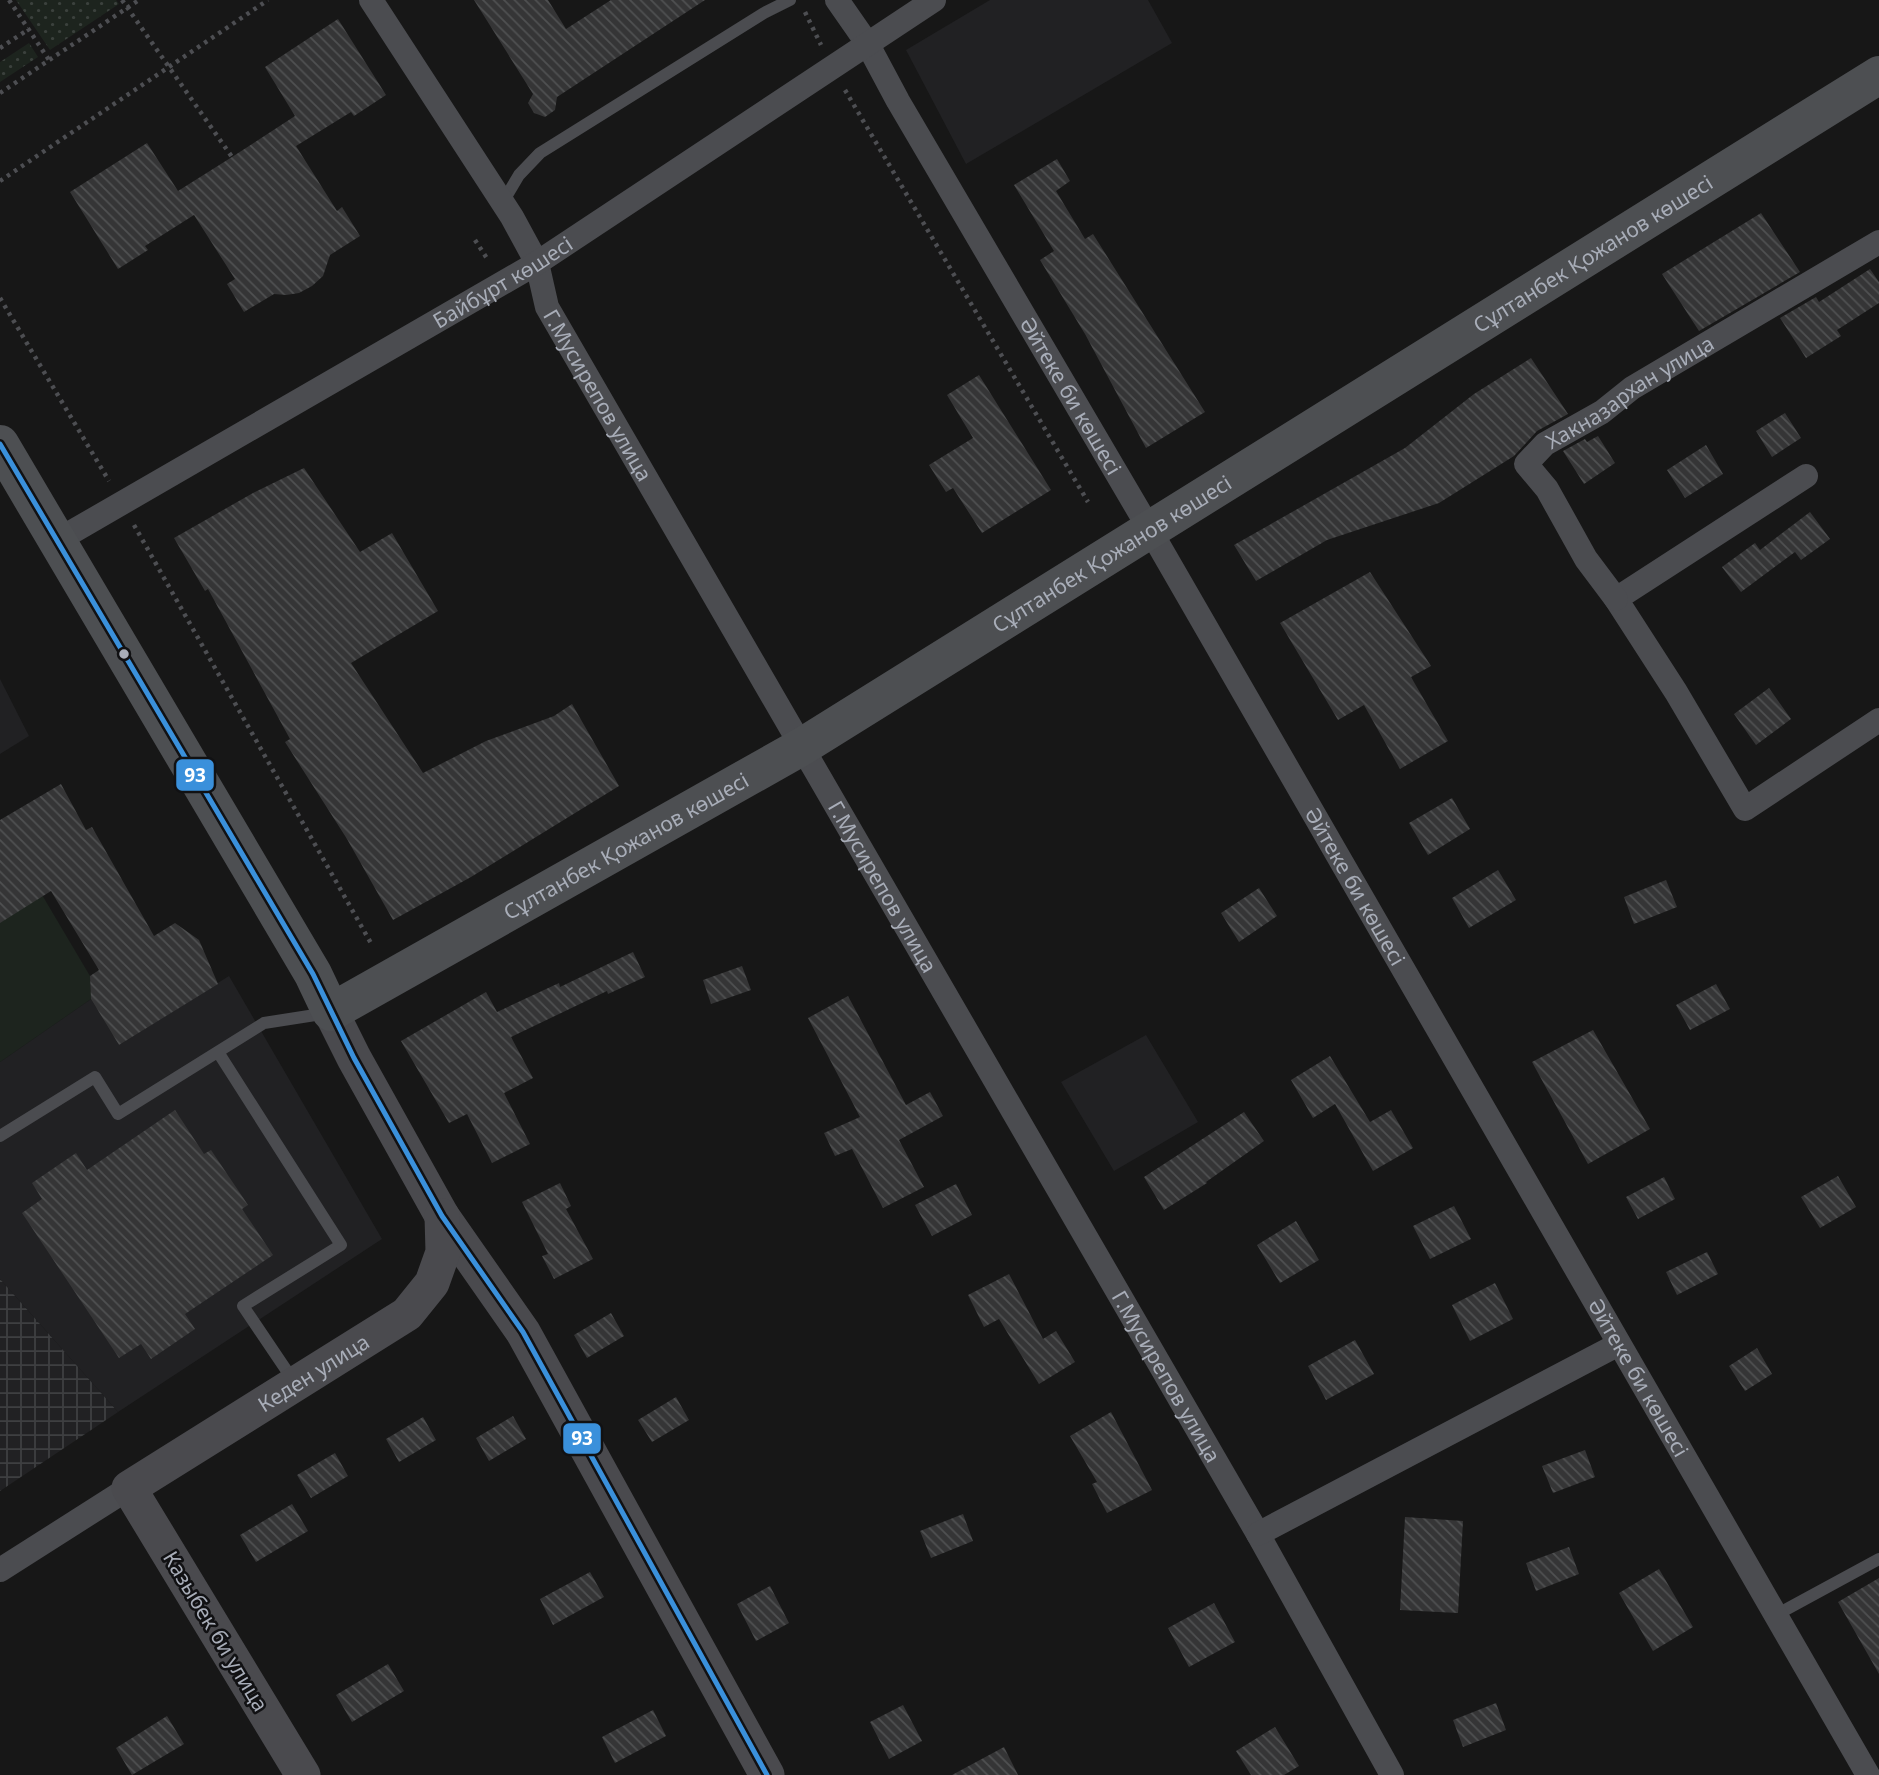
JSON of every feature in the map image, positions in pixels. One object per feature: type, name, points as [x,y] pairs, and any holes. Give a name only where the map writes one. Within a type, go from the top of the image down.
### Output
[{"type":"main road","name":"Сұлтанбек Қожанов көшесі","points":[[331,1012],[803,746],[1879,75]]},
{"type":"main road","points":[[0,444],[313,974],[354,1058],[442,1216],[523,1332],[767,1775]]},
{"type":"main road","name":"Кеден улица","points":[[129,1488],[407,1314],[432,1283],[443,1252],[442,1216]]},
{"type":"main road","name":"Казыбек би улица","points":[[129,1488],[303,1775]]},
{"type":"street","name":"Г.Мусирепов улица","points":[[371,0],[503,202],[537,263],[547,307],[1258,1534],[1392,1775]]},
{"type":"street","name":"Әйтеке би көшесі","points":[[837,0],[867,43],[898,102],[1150,530],[1868,1775]]},
{"type":"street","name":"Байбұрт көшесі","points":[[58,540],[537,263],[934,0]]},
{"type":"street","name":"Хакназархан улица","points":[[1879,242],[1632,388],[1602,412],[1545,444],[1526,464],[1547,489],[1586,559],[1616,599],[1676,692],[1745,809],[1879,720]]},
{"type":"street","points":[[1616,599],[1806,476]]},
{"type":"street","points":[[1258,1534],[1619,1344]]},
{"type":"street","points":[[0,1570],[129,1488]]},
{"type":"lane","points":[[503,202],[519,175],[540,153],[764,13],[790,0]]},
{"type":"lane","points":[[0,1136],[95,1077],[118,1114],[264,1023],[331,1012]]},
{"type":"lane","points":[[218,1052],[341,1245],[243,1306],[295,1384]]},
{"type":"lane","points":[[1776,1615],[1879,1559]]},
{"type":"path","points":[[9,0],[49,60]]},
{"type":"path","points":[[122,0],[232,157]]},
{"type":"path","points":[[0,93],[139,0]]},
{"type":"path","points":[[0,181],[268,0]]},
{"type":"path","points":[[803,9],[831,67],[1088,502]]},
{"type":"path","points":[[0,48],[29,29]]},
{"type":"path","points":[[0,298],[122,504],[372,945]]},
{"type":"shaded area","points":[[16,0],[116,0],[119,4],[50,50]]},
{"type":"shaded area","points":[[990,0],[1148,0],[1172,43],[966,164],[906,50]]},
{"type":"shaded area","points":[[29,43],[38,57],[0,82],[0,62]]},
{"type":"shaded area","points":[[0,679],[29,736],[0,754]]},
{"type":"shaded area","points":[[22,861],[90,976],[91,999],[0,1062],[0,873]]},
{"type":"shaded area","points":[[229,976],[382,1239],[118,1412],[0,1279],[0,1062],[91,999],[119,1045]]},
{"type":"shaded area","points":[[1146,1035],[1198,1122],[1114,1171],[1061,1082]]},
{"type":"shaded area","points":[[0,1279],[118,1412],[0,1491]]},
{"type":"building","points":[[474,0],[548,0],[566,29],[611,0],[705,0],[557,97],[555,110],[545,117],[534,113],[528,103],[533,94]]},
{"type":"building","points":[[338,19],[386,95],[354,116],[351,112],[296,146],[337,211],[342,207],[360,236],[330,255],[323,276],[312,286],[299,293],[274,294],[244,312],[227,284],[235,279],[194,215],[145,246],[148,250],[118,269],[70,192],[147,143],[178,191],[232,157],[295,116],[265,67]]},
{"type":"building","points":[[1057,159],[1070,181],[1056,191],[1085,239],[1093,234],[1205,412],[1146,448],[1085,334],[1040,260],[1054,251],[1014,185]]},
{"type":"building","points":[[1761,213],[1800,272],[1699,331],[1662,274]]},
{"type":"building","points":[[1870,269],[1879,282],[1879,303],[1837,330],[1841,336],[1806,358],[1780,318],[1816,297],[1819,302]]},
{"type":"building","points":[[1531,358],[1568,414],[1537,431],[1514,456],[1439,503],[1327,540],[1256,581],[1234,545],[1405,448],[1474,394]]},
{"type":"building","points":[[979,375],[1051,490],[982,533],[953,488],[946,492],[929,465],[973,438],[947,395]]},
{"type":"building","points":[[1785,413],[1801,438],[1772,457],[1756,431]]},
{"type":"building","points":[[1598,436],[1615,463],[1584,484],[1563,451],[1585,439],[1587,442]]},
{"type":"building","points":[[1706,445],[1723,474],[1685,498],[1667,470]]},
{"type":"building","points":[[304,468],[360,552],[392,533],[438,611],[351,663],[423,773],[486,741],[554,716],[572,704],[619,786],[471,877],[393,920],[347,839],[285,742],[290,739],[208,589],[205,591],[174,538],[253,493]]},
{"type":"building","points":[[1810,512],[1830,539],[1801,560],[1795,552],[1741,592],[1722,567],[1755,543],[1760,550]]},
{"type":"building","points":[[1370,572],[1431,666],[1411,677],[1448,741],[1400,769],[1364,705],[1338,720],[1280,623]]},
{"type":"building","points":[[1769,688],[1791,719],[1756,745],[1734,714]]},
{"type":"building","points":[[61,784],[86,830],[92,827],[154,936],[175,923],[199,940],[218,984],[119,1045],[91,999],[90,976],[99,970],[51,891],[0,923],[0,820]]},
{"type":"building","points":[[1452,798],[1470,829],[1428,855],[1409,823]]},
{"type":"building","points":[[1498,870],[1516,900],[1469,928],[1452,898]]},
{"type":"building","points":[[1666,880],[1677,907],[1634,924],[1624,897]]},
{"type":"building","points":[[1259,888],[1277,916],[1239,942],[1221,913]]},
{"type":"building","points":[[633,952],[645,977],[608,994],[607,991],[511,1037],[533,1078],[504,1093],[530,1144],[492,1163],[467,1114],[449,1123],[401,1041],[486,992],[497,1012],[559,983],[560,987]]},
{"type":"building","points":[[742,966],[751,990],[711,1004],[703,980]]},
{"type":"building","points":[[1716,984],[1730,1009],[1690,1030],[1676,1005]]},
{"type":"building","points":[[848,996],[906,1105],[930,1092],[943,1116],[899,1140],[924,1187],[883,1208],[852,1149],[835,1156],[824,1133],[860,1117],[808,1018]]},
{"type":"building","points":[[1593,1030],[1650,1129],[1588,1164],[1532,1062]]},
{"type":"building","points":[[1330,1056],[1370,1122],[1391,1110],[1413,1148],[1373,1171],[1335,1104],[1313,1118],[1291,1080]]},
{"type":"building","points":[[175,1110],[204,1154],[211,1150],[248,1205],[242,1209],[273,1255],[185,1314],[195,1329],[151,1359],[141,1344],[119,1358],[22,1213],[42,1199],[32,1183],[76,1153],[87,1170]]},
{"type":"building","points":[[1244,1112],[1264,1141],[1207,1183],[1164,1210],[1144,1177]]},
{"type":"building","points":[[1838,1176],[1856,1207],[1820,1228],[1801,1197]]},
{"type":"building","points":[[1664,1177],[1675,1199],[1638,1219],[1626,1197]]},
{"type":"building","points":[[560,1183],[571,1206],[566,1209],[593,1259],[554,1279],[542,1256],[548,1254],[522,1202]]},
{"type":"building","points":[[956,1184],[972,1215],[932,1236],[915,1205]]},
{"type":"building","points":[[1454,1206],[1471,1239],[1430,1259],[1413,1226]]},
{"type":"building","points":[[1296,1221],[1319,1260],[1280,1283],[1257,1245]]},
{"type":"building","points":[[1707,1252],[1718,1274],[1677,1295],[1666,1272]]},
{"type":"building","points":[[1009,1274],[1043,1339],[1056,1331],[1075,1362],[1039,1384],[999,1319],[984,1327],[968,1295]]},
{"type":"building","points":[[1495,1283],[1513,1319],[1470,1341],[1452,1305]]},
{"type":"building","points":[[611,1313],[624,1336],[587,1358],[574,1335]]},
{"type":"building","points":[[1355,1340],[1374,1374],[1326,1400],[1308,1366]]},
{"type":"building","points":[[1757,1348],[1772,1374],[1745,1391],[1729,1366]]},
{"type":"building","points":[[676,1397],[689,1420],[652,1442],[638,1420]]},
{"type":"building","points":[[1111,1412],[1152,1490],[1107,1513],[1092,1484],[1097,1482],[1070,1436]]},
{"type":"building","points":[[513,1416],[526,1439],[489,1461],[476,1438]]},
{"type":"building","points":[[423,1417],[436,1440],[399,1462],[386,1439]]},
{"type":"building","points":[[1585,1450],[1595,1477],[1553,1493],[1542,1466]]},
{"type":"building","points":[[335,1453],[348,1476],[311,1498],[297,1475]]},
{"type":"building","points":[[292,1504],[308,1531],[256,1562],[240,1535]]},
{"type":"building","points":[[963,1514],[973,1541],[931,1558],[920,1531]]},
{"type":"building","points":[[1405,1517],[1463,1521],[1458,1613],[1400,1610]]},
{"type":"building","points":[[1569,1547],[1579,1574],[1536,1591],[1526,1563]]},
{"type":"building","points":[[1659,1569],[1693,1627],[1653,1651],[1619,1593]]},
{"type":"building","points":[[590,1572],[604,1597],[553,1625],[540,1599]]},
{"type":"building","points":[[1879,1578],[1879,1674],[1838,1602]]},
{"type":"building","points":[[770,1586],[789,1623],[756,1641],[737,1604]]},
{"type":"building","points":[[1214,1603],[1235,1642],[1189,1667],[1168,1628]]},
{"type":"building","points":[[388,1664],[404,1691],[352,1722],[336,1695]]},
{"type":"building","points":[[1496,1703],[1506,1730],[1463,1747],[1453,1720]]},
{"type":"building","points":[[903,1705],[922,1741],[889,1759],[870,1722]]},
{"type":"building","points":[[653,1710],[666,1736],[615,1763],[602,1737]]},
{"type":"building","points":[[167,1716],[184,1744],[132,1775],[116,1748]]},
{"type":"building","points":[[1275,1727],[1299,1766],[1284,1775],[1251,1775],[1236,1751]]},
{"type":"building","points":[[1004,1747],[1018,1775],[952,1775]]},
{"type":"transit line","name":"93","points":[[0,444],[313,974],[354,1058],[442,1216],[523,1332],[767,1775]]}]
